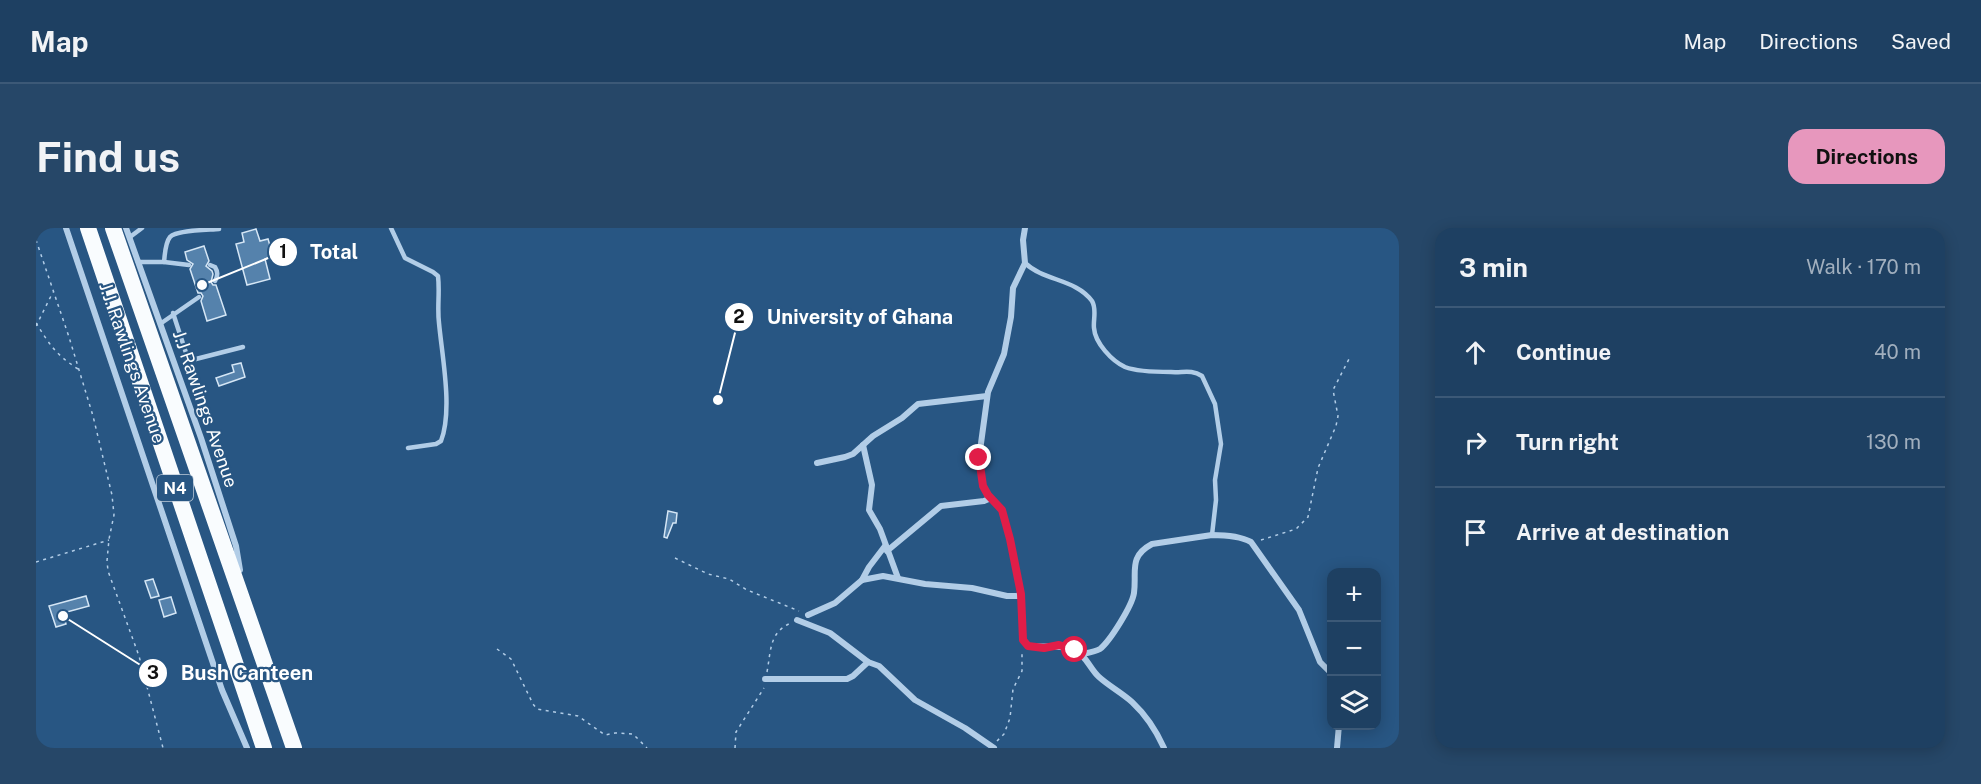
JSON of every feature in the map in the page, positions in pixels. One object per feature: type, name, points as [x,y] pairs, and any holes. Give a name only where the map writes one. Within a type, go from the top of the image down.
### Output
[{"type":"highway","name":"J.J. Rawlings Avenue","points":[[88,228],[264,748]]},
{"type":"highway","name":"J.J. Rawlings Avenue","points":[[113,228],[294,748]]},
{"type":"street","name":"J.J. Rawlings Avenue","points":[[66,228],[222,690],[247,748]]},
{"type":"street","name":"J.J Rawlings Avenue","points":[[126,228],[201,438],[236,546],[244,604]]},
{"type":"street","points":[[1024,228],[1025,263],[1013,288],[1011,317],[1004,354],[987,396],[979,458],[983,486],[1004,515],[1021,594],[1023,640],[1028,646],[1044,648],[1059,645],[1082,654],[1098,651],[1113,635],[1133,598],[1136,560],[1144,549],[1152,544],[1212,535],[1245,539],[1251,543],[1299,610],[1320,662],[1327,669]]},
{"type":"street","points":[[817,463],[849,456],[918,404],[987,396]]},
{"type":"street","points":[[863,445],[872,484],[869,510],[880,529],[898,578]]},
{"type":"street","points":[[808,615],[835,603],[862,580],[869,567],[886,548],[941,506],[984,501],[991,498]]},
{"type":"street","points":[[862,580],[883,576],[925,584],[972,588],[1007,596],[1021,594]]},
{"type":"street","points":[[797,620],[830,633],[868,662],[879,666],[915,700],[995,745]]},
{"type":"street","points":[[1082,654],[1098,676],[1132,702],[1147,717],[1154,726],[1164,748]]},
{"type":"street","points":[[765,680],[847,679],[868,662]]},
{"type":"street","points":[[1337,748],[1338,730]]},
{"type":"lane","points":[[130,237],[142,228]]},
{"type":"lane","points":[[391,228],[405,258],[434,272],[438,276],[439,285],[439,323],[446,391],[446,424],[441,441],[436,444],[408,448]]},
{"type":"lane","points":[[164,262],[165,248],[170,237],[177,233],[219,229]]},
{"type":"lane","points":[[138,262],[189,265]]},
{"type":"lane","points":[[1025,263],[1034,271],[1075,287],[1092,302],[1096,337],[1111,357],[1120,364],[1139,370],[1190,371],[1202,376],[1215,404],[1221,444],[1215,480],[1216,500],[1212,535]]},
{"type":"lane","points":[[210,265],[215,267],[217,272],[218,277],[215,281]]},
{"type":"lane","points":[[160,324],[199,297]]},
{"type":"lane","points":[[173,313],[188,359],[192,360],[243,347]]},
{"type":"path","points":[[36,240],[37,250],[54,291],[93,416],[114,506],[107,561],[110,578],[139,656],[163,748]]},
{"type":"path","points":[[54,291],[36,324],[60,358],[79,369]]},
{"type":"path","points":[[1251,543],[1296,529],[1308,517],[1318,468],[1338,416],[1333,390],[1349,359]]},
{"type":"path","points":[[36,562],[109,539]]},
{"type":"path","points":[[675,558],[708,574],[729,579],[747,590],[808,615]]},
{"type":"path","points":[[995,745],[1004,734],[1010,718],[1013,689],[1022,670],[1023,646]]},
{"type":"path","points":[[497,649],[511,659],[532,704],[537,709],[578,716],[605,735],[633,734],[647,748]]},
{"type":"building","points":[[256,229],[260,241],[268,239],[273,256],[265,259],[270,279],[247,285],[236,244],[244,242],[242,233]]},
{"type":"building","points":[[204,246],[209,261],[206,266],[213,274],[211,282],[216,285],[226,315],[207,321],[201,301],[203,296],[198,293],[190,269],[193,264],[187,260],[185,252]]},
{"type":"building","points":[[241,363],[245,377],[219,386],[216,378],[234,372],[232,365]]},
{"type":"building","points":[[668,511],[677,513],[676,523],[673,523],[667,538],[664,537]]},
{"type":"building","points":[[153,579],[159,596],[151,598],[145,581]]},
{"type":"building","points":[[86,596],[89,606],[63,613],[66,624],[56,627],[49,606]]},
{"type":"building","points":[[171,597],[176,613],[164,617],[159,600]]},
{"type":"place","name":"Total","points":[[202,285]]},
{"type":"place","name":"University of Ghana","points":[[718,400]]},
{"type":"place","name":"Bush Canteen","points":[[63,616]]},
{"type":"route","points":[[979,458],[983,486],[1002,510],[1010,539],[1021,594],[1023,640],[1028,646],[1044,648],[1059,645],[1075,650]]}]
